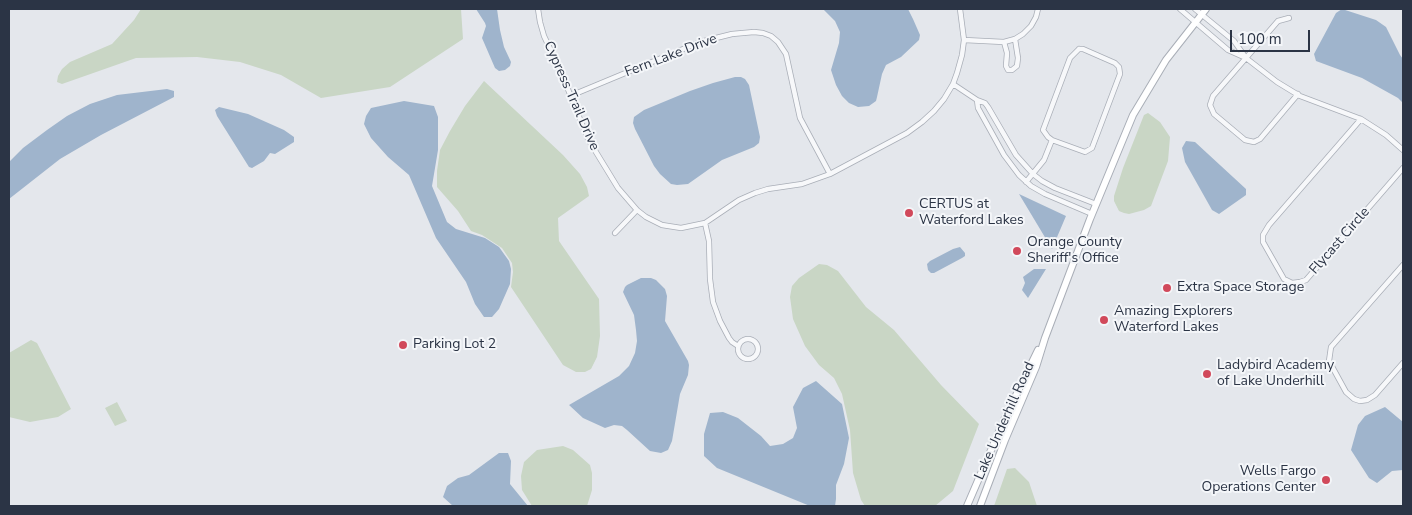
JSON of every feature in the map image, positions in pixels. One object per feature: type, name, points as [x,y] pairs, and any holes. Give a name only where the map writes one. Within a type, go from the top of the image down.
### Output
[{"type":"street","name":"Cypress Trail Drive","points":[[538,9],[543,32],[594,152],[620,191],[637,210],[654,222],[672,227],[686,227],[705,223],[739,200],[753,194],[768,189],[802,184],[830,174],[917,126],[931,115],[953,84],[961,60],[964,40],[960,9]]},
{"type":"street","points":[[964,40],[1004,42],[1015,39],[1031,26],[1038,9]]},
{"type":"street","points":[[1180,9],[1228,50],[1246,58],[1277,82],[1298,94],[1361,119],[1386,135],[1403,150]]},
{"type":"street","points":[[1201,10],[1234,41],[1246,58]]},
{"type":"street","name":"Lake Underhill Road","points":[[980,506],[1036,367],[1045,338],[1092,214],[1133,116],[1166,60],[1201,10]]},
{"type":"street","points":[[1288,18],[1278,22],[1213,96],[1210,103],[1214,114],[1245,140],[1254,142],[1260,139],[1298,94]]},
{"type":"street","name":"Fern Lake Drive","points":[[570,96],[705,40],[736,34],[763,33],[778,42],[785,51],[800,118],[830,174]]},
{"type":"street","points":[[1004,42],[1007,54],[1006,66],[1008,70],[1012,70],[1017,66],[1018,59],[1015,39]]},
{"type":"street","points":[[1082,50],[1116,63],[1120,71],[1120,78],[1092,148],[1085,152],[1052,140],[1043,130],[1070,58],[1076,51],[1082,50]]},
{"type":"street","points":[[953,84],[986,104],[1016,156],[1033,174],[1055,188],[1096,204]]},
{"type":"street","points":[[977,100],[978,108],[1008,161],[1026,182],[1045,194],[1092,214]]},
{"type":"street","name":"Flycast Circle","points":[[1361,119],[1269,225],[1263,235],[1263,242],[1284,279],[1292,282],[1306,280],[1403,168]]},
{"type":"street","points":[[991,132],[1000,127]]},
{"type":"street","points":[[1026,182],[1044,160],[1052,140]]},
{"type":"street","points":[[614,233],[637,210]]},
{"type":"street","points":[[705,223],[709,240],[710,279],[713,302],[728,338],[738,346]]},
{"type":"street","points":[[1403,265],[1331,347],[1329,361],[1346,392],[1354,399],[1360,401],[1367,400],[1375,395],[1403,363]]},
{"type":"street","name":"Lake Underhill Road","points":[[967,506],[1004,420],[1034,356],[1045,338]]},
{"type":"street","points":[[743,340],[751,340],[757,346],[757,354],[750,359],[744,358],[738,352],[738,346],[743,340]]},
{"type":"street","points":[[1398,369],[1403,373]]},
{"type":"green space","points":[[141,9],[461,9],[463,39],[390,87],[321,98],[281,75],[240,62],[197,57],[136,58],[62,84],[57,82],[62,69],[70,62],[112,44],[134,20]]},
{"type":"green space","points":[[484,81],[563,155],[580,174],[587,187],[589,196],[558,218],[559,241],[599,299],[600,336],[597,357],[591,369],[585,372],[576,372],[563,365],[511,287],[512,263],[502,248],[482,235],[471,231],[458,211],[437,187],[440,150],[465,106]]},
{"type":"green space","points":[[1148,113],[1160,122],[1170,137],[1168,161],[1151,206],[1129,214],[1124,213],[1119,211],[1114,201],[1114,196],[1144,115]]},
{"type":"green space","points":[[819,264],[827,265],[838,271],[866,307],[894,330],[941,385],[979,424],[953,491],[935,506],[865,506],[861,500],[853,473],[850,430],[842,394],[834,378],[819,365],[805,346],[793,319],[790,297],[792,286],[799,278]]},
{"type":"green space","points":[[31,340],[37,343],[71,409],[58,417],[30,422],[9,417],[9,353]]},
{"type":"green space","points":[[117,402],[127,421],[115,426],[105,408]]},
{"type":"green space","points":[[563,446],[573,450],[590,465],[592,490],[587,506],[532,506],[522,490],[521,476],[524,462],[537,450]]},
{"type":"green space","points":[[1015,468],[1029,482],[1037,506],[994,506],[1007,469]]},
{"type":"water","points":[[476,9],[497,9],[504,47],[511,62],[510,66],[505,70],[499,71],[495,68],[482,38],[486,26]]},
{"type":"water","points":[[823,9],[908,9],[913,19],[920,35],[919,40],[901,57],[886,65],[876,101],[869,106],[858,107],[849,103],[842,96],[836,85],[831,70],[839,43],[840,32],[835,21]]},
{"type":"water","points":[[1342,9],[1376,20],[1386,27],[1403,59],[1403,103],[1398,98],[1362,78],[1316,61],[1314,54],[1336,13]]},
{"type":"water","points":[[735,77],[745,79],[749,85],[760,137],[759,143],[754,147],[722,160],[688,184],[671,184],[654,166],[635,129],[634,117],[644,110],[690,91]]},
{"type":"water","points":[[167,89],[174,91],[174,97],[60,159],[9,199],[9,162],[23,148],[67,116],[90,104],[117,95]]},
{"type":"water","points":[[404,101],[434,106],[438,117],[438,150],[432,186],[447,222],[456,229],[485,238],[499,247],[509,261],[511,269],[510,284],[499,309],[492,317],[484,317],[475,304],[466,282],[436,238],[409,175],[388,157],[371,138],[364,124],[371,108]]},
{"type":"water","points":[[219,107],[248,114],[284,130],[294,137],[294,142],[275,154],[270,153],[264,161],[252,168],[249,167],[217,116],[215,110]]},
{"type":"water","points":[[1186,141],[1195,142],[1246,189],[1246,195],[1219,214],[1212,210],[1185,162],[1182,148]]},
{"type":"water","points":[[1019,194],[1066,216],[1052,249]]},
{"type":"water","points":[[960,247],[965,256],[934,273],[928,270],[927,264],[930,261]]},
{"type":"water","points":[[1034,269],[1046,269],[1028,298],[1022,290],[1025,283],[1023,277]]},
{"type":"water","points":[[641,278],[656,280],[665,289],[667,296],[665,321],[689,365],[688,375],[680,394],[672,441],[668,450],[661,453],[650,451],[622,426],[614,425],[605,428],[583,418],[569,405],[619,376],[629,366],[635,353],[637,341],[634,315],[623,292],[627,285]]},
{"type":"water","points":[[816,381],[842,404],[849,438],[844,464],[836,485],[835,506],[810,506],[717,468],[704,456],[704,434],[710,413],[723,412],[738,418],[761,436],[770,446],[783,444],[793,438],[797,428],[793,407],[803,388]]},
{"type":"water","points":[[1385,407],[1403,422],[1403,470],[1392,471],[1377,483],[1369,478],[1351,450],[1358,425],[1365,416]]},
{"type":"water","points":[[499,453],[508,453],[511,461],[510,484],[528,506],[453,506],[443,497],[447,486],[458,478],[469,475]]},
{"type":"place","name":"CERTUS at Waterford Lakes","points":[[909,213]]},
{"type":"place","name":"Orange County Sheriff's Office","points":[[1017,251]]},
{"type":"place","name":"Extra Space Storage","points":[[1167,288]]},
{"type":"place","name":"Amazing Explorers Waterford Lakes","points":[[1104,320]]},
{"type":"place","name":"Parking Lot 2","points":[[403,345]]},
{"type":"place","name":"Ladybird Academy of Lake Underhill","points":[[1207,374]]},
{"type":"place","name":"Wells Fargo Operations Center","points":[[1326,480]]}]
